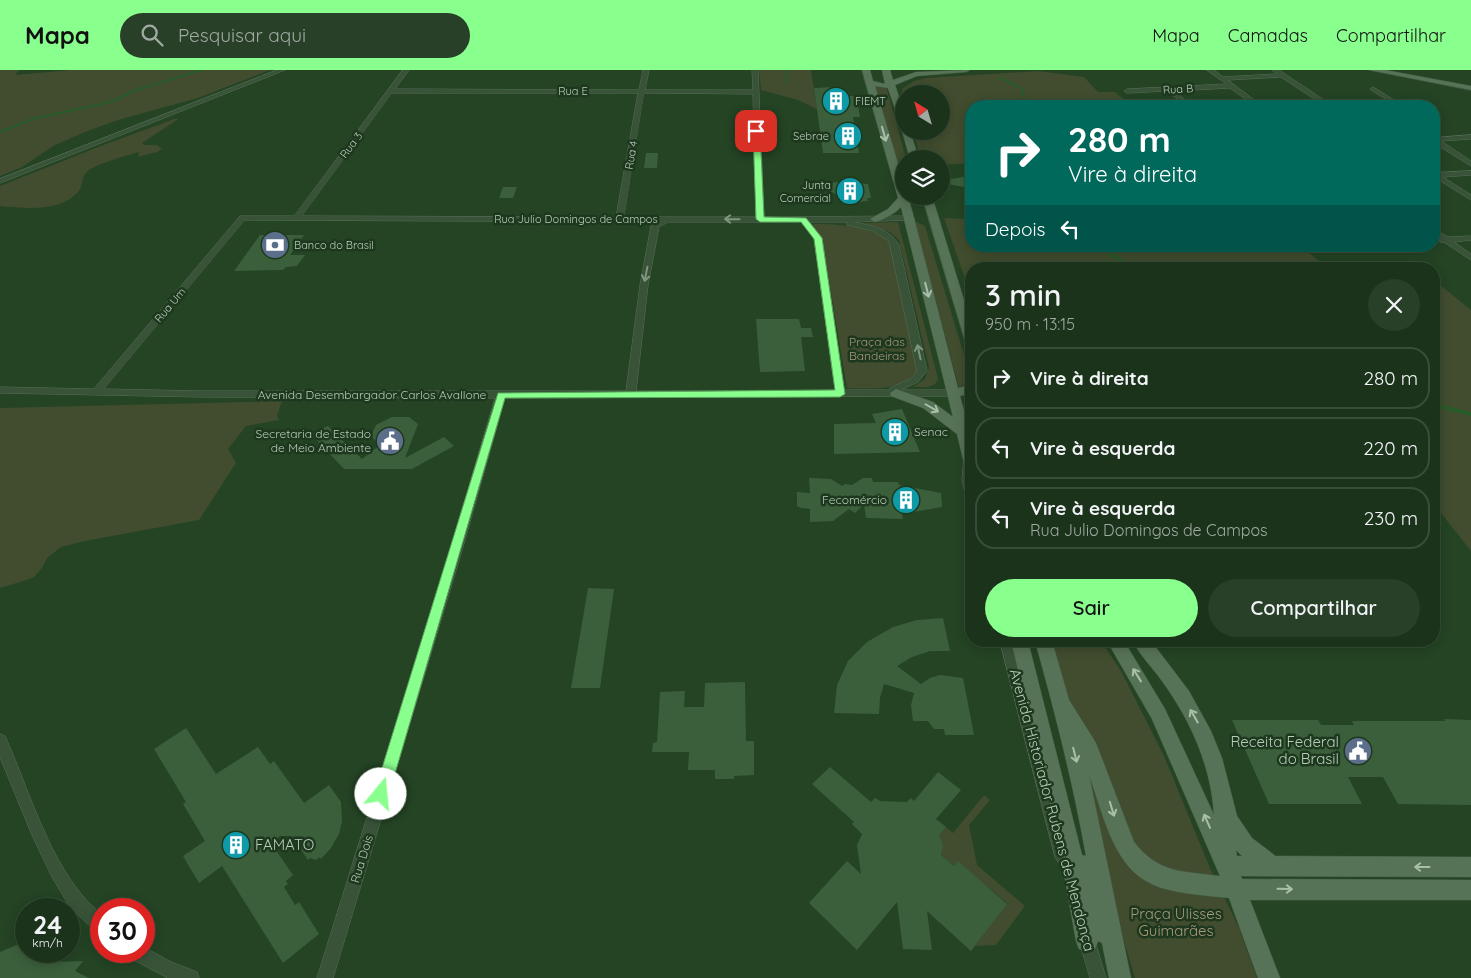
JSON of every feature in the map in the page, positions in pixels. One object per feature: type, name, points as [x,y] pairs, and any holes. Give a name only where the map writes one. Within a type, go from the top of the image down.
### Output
[{"type":"main road","points":[[866,70],[895,171]]},
{"type":"main road","points":[[886,70],[895,97]]},
{"type":"main road","points":[[870,83],[891,85],[916,74],[966,70]]},
{"type":"main road","points":[[1373,70],[1471,88]]},
{"type":"main road","points":[[876,219],[891,211],[897,205]]},
{"type":"main road","points":[[905,205],[965,440]]},
{"type":"main road","points":[[930,205],[965,321]]},
{"type":"main road","points":[[908,218],[923,222],[937,229]]},
{"type":"main road","points":[[954,393],[965,390]]},
{"type":"main road","points":[[896,393],[928,405],[963,432]]},
{"type":"main road","points":[[1021,647],[1054,774],[1081,898],[1087,941]]},
{"type":"main road","name":"Avenida Historiador Rubens de Mendonça","points":[[1045,647],[1086,801],[1119,978]]},
{"type":"main road","points":[[1119,647],[1159,715],[1227,866],[1269,978]]},
{"type":"main road","points":[[1146,647],[1163,667],[1183,697],[1203,731],[1214,760],[1224,809],[1227,866]]},
{"type":"main road","points":[[1061,703],[1087,743],[1110,799],[1126,848],[1136,861],[1153,874],[1164,878],[1236,889],[1471,890]]},
{"type":"main road","points":[[1054,774],[1119,978]]},
{"type":"main road","points":[[1224,809],[1229,822],[1240,839],[1262,860],[1273,866]]},
{"type":"main road","points":[[1227,866],[1471,867]]},
{"type":"street","points":[[0,180],[277,70]]},
{"type":"street","points":[[0,180],[282,70]]},
{"type":"street","name":"Rua 3","points":[[296,219],[406,70]]},
{"type":"street","name":"Rua 4","points":[[620,218],[646,70]]},
{"type":"street","points":[[755,70],[760,219]]},
{"type":"street","points":[[1210,70],[1250,100]]},
{"type":"street","points":[[1275,70],[1320,100]]},
{"type":"street","points":[[1222,79],[1283,75]]},
{"type":"street","name":"Rua B","points":[[1126,92],[1230,86]]},
{"type":"street","points":[[1168,89],[1182,100]]},
{"type":"street","points":[[1372,89],[1391,100]]},
{"type":"street","name":"Rua E","points":[[390,91],[755,92]]},
{"type":"street","points":[[1440,140],[1471,137]]},
{"type":"street","points":[[1440,144],[1471,164]]},
{"type":"street","points":[[1440,175],[1471,172]]},
{"type":"street","points":[[1440,178],[1471,198]]},
{"type":"street","name":"Rua Julio Domingos de Campos","points":[[243,218],[838,220],[908,218]]},
{"type":"street","name":"Rua Um","points":[[97,391],[243,218]]},
{"type":"street","points":[[639,218],[650,221],[655,226]]},
{"type":"street","points":[[655,226],[672,218]]},
{"type":"street","points":[[804,219],[818,238],[840,394]]},
{"type":"street","points":[[838,220],[882,232],[893,240],[895,245],[922,371],[920,376],[908,385],[882,393]]},
{"type":"street","points":[[631,394],[644,285],[655,226]]},
{"type":"street","points":[[1440,236],[1471,258]]},
{"type":"street","points":[[1440,240],[1471,238]]},
{"type":"street","name":"Avenida Desembargador Carlos Avallone","points":[[0,390],[201,394],[501,395],[954,393]]},
{"type":"street","name":"Rua Dois","points":[[325,978],[455,554],[501,395]]},
{"type":"street","name":"Avenida Historiador Rubens de Mendonça","points":[[1008,647],[1054,825],[1098,978]]},
{"type":"street","points":[[0,740],[37,830],[57,872],[76,901],[90,914]]},
{"type":"street","points":[[155,963],[192,978]]},
{"type":"green space","points":[[0,70],[19,70],[15,75],[71,70],[270,70],[198,98],[118,120],[85,132],[53,146],[22,167],[0,176]]},
{"type":"green space","points":[[759,70],[811,70],[817,109],[798,100],[761,90]]},
{"type":"green space","points":[[1038,71],[1084,77],[1098,92],[1115,92],[1125,100],[965,100],[965,163],[950,164],[950,150],[918,150],[916,140],[950,140],[950,85],[908,85],[914,81],[927,78]]},
{"type":"green space","points":[[875,86],[886,86],[895,119],[895,140],[901,140],[904,150],[895,150],[895,157]]},
{"type":"green space","points":[[177,118],[177,120],[142,143],[144,145],[157,145],[162,149],[138,157],[139,152],[89,170],[83,178],[81,188],[70,199],[41,208],[0,206],[0,186]]},
{"type":"green space","points":[[944,218],[965,219],[965,252],[1306,252],[1320,262],[965,262],[965,279]]},
{"type":"green space","points":[[914,221],[925,226],[965,358],[965,385],[959,387]]},
{"type":"green space","points":[[898,222],[938,379],[928,387],[913,387],[925,379],[929,367],[899,240],[890,232],[863,223]]},
{"type":"green space","name":"Praça das Bandeiras","points":[[814,224],[844,225],[864,229],[891,241],[918,371],[911,378],[886,387],[847,388],[822,239],[812,226]]},
{"type":"green space","points":[[1440,285],[1471,310],[1471,551],[1440,512]]},
{"type":"green space","points":[[282,401],[277,416],[279,420],[246,426],[228,449],[236,463],[199,520],[61,547],[47,558],[42,568],[33,578],[0,588],[0,408]]},
{"type":"green space","name":"Praça Ulisses Guimarães","points":[[1050,647],[1105,647],[1121,671],[1164,756],[1210,868],[1239,928],[1257,978],[1135,978],[1123,938],[1088,778]]},
{"type":"green space","points":[[984,795],[990,800],[969,825],[977,865],[1025,906],[996,945],[975,946],[1007,903],[958,862],[954,866],[941,855],[943,845],[938,836],[946,827],[953,833]]},
{"type":"building","points":[[814,88],[838,88],[840,96],[856,96],[860,117],[853,117],[859,153],[823,153]]},
{"type":"building","points":[[646,153],[658,153],[657,168],[644,168]]},
{"type":"building","points":[[965,177],[965,187],[950,184],[950,179]]},
{"type":"building","name":"Junta Comercial","points":[[830,183],[868,184],[871,198],[867,198],[868,201],[854,202],[831,192]]},
{"type":"building","points":[[503,187],[517,187],[513,198],[499,198]]},
{"type":"building","name":"Banco do Brasil","points":[[260,235],[304,235],[290,255],[305,255],[297,266],[286,267],[283,270],[234,271]]},
{"type":"building","points":[[756,319],[799,319],[801,328],[811,328],[813,337],[801,337],[805,371],[760,372]]},
{"type":"building","name":"Senac","points":[[902,409],[920,452],[834,454],[834,424],[876,423],[872,414]]},
{"type":"building","name":"Secretaria de Estado de Meio Ambiente","points":[[392,417],[409,417],[418,424],[405,458],[444,437],[454,446],[412,469],[344,469],[311,434],[328,426],[362,459],[380,445],[371,436],[376,425]]},
{"type":"building","name":"Fecomércio","points":[[809,478],[831,479],[842,486],[845,484],[852,485],[863,478],[872,478],[873,482],[898,482],[899,485],[941,493],[942,507],[902,514],[903,519],[866,518],[864,504],[855,513],[849,509],[833,521],[810,522],[810,509],[797,506],[797,492],[810,493]]},
{"type":"building","points":[[588,588],[614,589],[600,688],[571,688]]},
{"type":"building","points":[[943,618],[950,651],[930,651],[912,657],[897,666],[921,684],[930,678],[940,675],[963,678],[974,735],[945,735],[944,729],[934,729],[928,721],[913,721],[911,705],[914,693],[884,684],[880,698],[879,714],[834,713],[837,685],[848,661],[867,642],[893,627],[917,620]]},
{"type":"building","points":[[745,682],[746,741],[754,741],[754,775],[734,776],[734,779],[715,779],[715,770],[688,770],[689,752],[652,752],[653,743],[657,742],[660,692],[685,691],[684,707],[704,707],[705,683]]},
{"type":"building","name":"Receita Federal do Brasil","points":[[1444,719],[1471,720],[1471,805],[1398,804],[1383,777],[1348,777],[1362,804],[1269,804],[1232,720],[1318,720],[1321,725],[1354,725],[1352,721],[1445,721]]},
{"type":"building","name":"FAMATO","points":[[186,728],[216,774],[258,747],[270,764],[274,761],[304,803],[329,785],[341,802],[342,821],[339,834],[331,848],[321,859],[320,857],[316,860],[310,858],[308,860],[292,836],[280,836],[271,843],[293,875],[286,881],[288,884],[284,887],[295,905],[299,902],[319,934],[283,963],[222,866],[199,883],[183,856],[205,841],[183,804],[186,802],[154,749]]},
{"type":"building","points":[[830,767],[871,802],[875,798],[880,801],[907,802],[911,798],[914,801],[938,772],[961,790],[936,819],[946,827],[939,835],[943,845],[941,855],[954,866],[958,861],[1007,904],[971,951],[927,911],[932,950],[903,949],[897,902],[857,950],[809,903],[847,861],[861,874],[857,845],[862,834],[852,824],[854,822],[812,784]]},
{"type":"building","points":[[15,946],[15,963],[80,963],[80,961],[83,961],[75,971],[89,978],[0,978],[0,952]]},
{"type":"waterway","points":[[0,132],[36,118],[111,102],[133,91],[201,70]]},
{"type":"waterway","points":[[786,70],[787,84]]},
{"type":"waterway","points":[[1001,78],[1022,89],[1025,100]]},
{"type":"waterway","points":[[1109,252],[1111,255],[1124,262]]},
{"type":"waterway","points":[[1440,406],[1471,414]]},
{"type":"place","name":"FIEMT","points":[[836,101]]},
{"type":"place","name":"Sebrae","points":[[848,136]]},
{"type":"place","name":"Junta Comercial","points":[[850,191]]},
{"type":"place","name":"Banco do Brasil","points":[[275,245]]},
{"type":"place","name":"Senac","points":[[895,432]]},
{"type":"place","name":"Secretaria de Estado de Meio Ambiente","points":[[390,441]]},
{"type":"place","name":"Fecomércio","points":[[906,500]]},
{"type":"place","name":"Receita Federal do Brasil","points":[[1358,751]]},
{"type":"place","name":"FAMATO","points":[[236,845]]},
{"type":"route","points":[[381,794],[455,554],[501,395],[840,394],[818,238],[804,219],[760,219],[756,131]]}]
